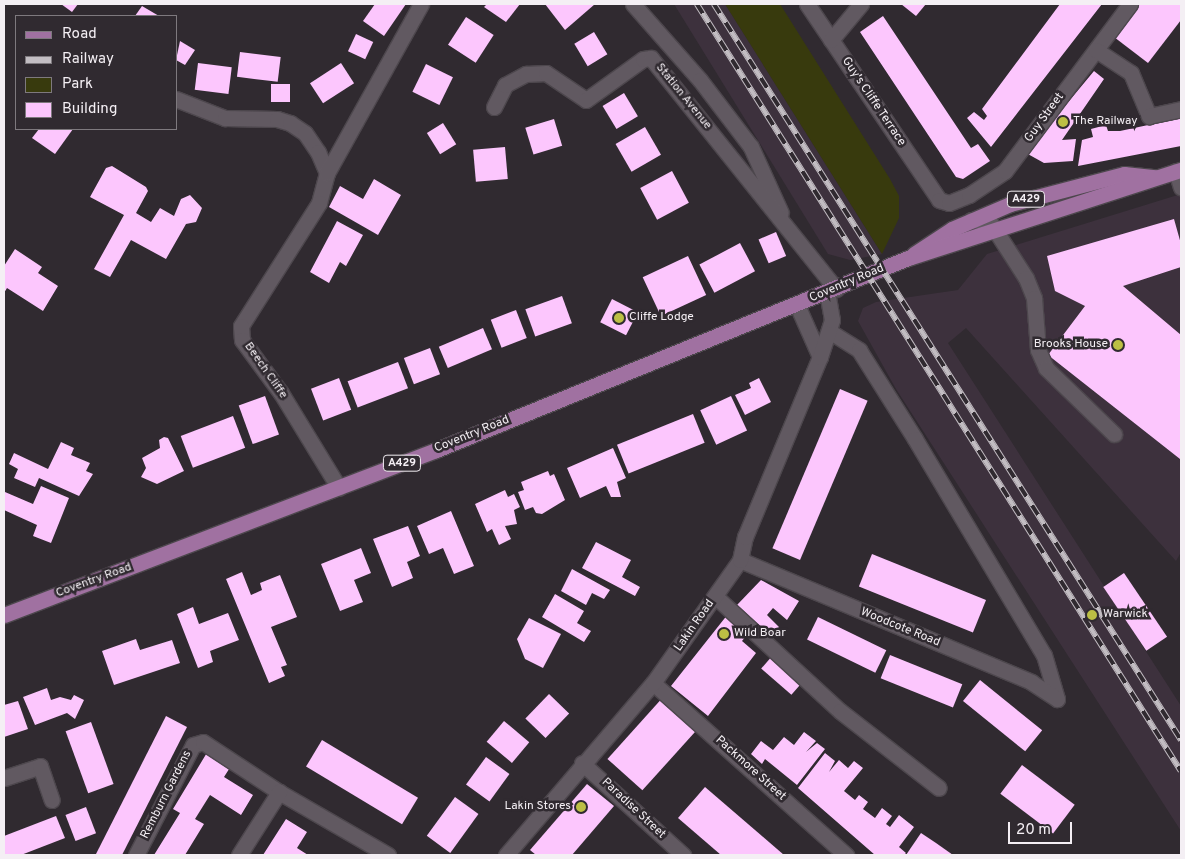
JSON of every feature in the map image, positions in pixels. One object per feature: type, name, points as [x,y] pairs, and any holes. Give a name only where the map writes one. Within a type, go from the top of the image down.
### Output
[{"type":"main road","name":"Coventry Road","points":[[4,615],[339,488],[797,305],[908,258],[1130,190],[1155,177],[1178,171]]},
{"type":"main road","name":"Coventry Road","points":[[908,258],[932,240],[970,220],[1010,204],[1124,174],[1155,177]]},
{"type":"street","name":"Beech Cliffe","points":[[339,488],[281,393],[242,340],[241,326],[319,203],[327,173],[421,4]]},
{"type":"street","points":[[634,4],[700,80],[751,147],[768,178],[786,226]]},
{"type":"street","name":"Guy's Cliffe Terrace","points":[[807,4],[939,200]]},
{"type":"street","points":[[831,40],[861,4]]},
{"type":"street","name":"Guy Street","points":[[939,200],[957,201],[1005,171],[1130,4]]},
{"type":"street","points":[[1096,50],[1131,73],[1149,116],[1181,109]]},
{"type":"street","name":"Station Avenue","points":[[494,106],[506,85],[526,74],[546,73],[586,100],[643,59],[651,58],[786,226],[831,291]]},
{"type":"street","points":[[178,100],[224,118],[277,119],[290,123],[305,133],[327,173]]},
{"type":"street","points":[[1178,171],[1181,187]]},
{"type":"street","points":[[970,220],[990,222],[1034,298],[1038,350],[1046,368],[1114,434]]},
{"type":"street","name":"Lakin Road","points":[[506,855],[582,763],[653,683],[740,560],[745,537],[829,331],[832,320],[831,291]]},
{"type":"street","points":[[797,305],[820,357]]},
{"type":"street","name":"Woodcote Road","points":[[740,560],[1031,682],[1057,699],[1044,655],[915,439],[859,350],[829,331]]},
{"type":"street","points":[[716,596],[840,711],[939,788]]},
{"type":"street","name":"Packmore Street","points":[[653,683],[846,855]]},
{"type":"street","name":"Remburn Gardens","points":[[136,855],[193,745],[203,742],[366,850],[388,855]]},
{"type":"street","name":"Paradise Street","points":[[582,763],[683,855]]},
{"type":"street","points":[[4,778],[40,766],[52,800]]},
{"type":"street","points":[[239,855],[279,792]]},
{"type":"shaded area","points":[[674,4],[725,4],[882,254],[850,260],[828,254]]},
{"type":"shaded area","points":[[1181,194],[1181,552],[1176,561],[966,328],[948,343],[1181,706],[1181,831],[896,389],[858,321],[863,308],[876,302],[958,290],[987,254]]},
{"type":"green space","points":[[725,4],[780,4],[890,179],[899,196],[899,218],[882,254]]},
{"type":"building","points":[[61,4],[78,4],[72,12]]},
{"type":"building","points":[[375,4],[406,4],[384,36],[363,21]]},
{"type":"building","points":[[487,4],[520,4],[506,22],[484,7]]},
{"type":"building","points":[[545,4],[595,4],[565,30]]},
{"type":"building","points":[[901,4],[926,4],[916,16]]},
{"type":"building","points":[[1060,4],[1102,4],[991,147],[967,118],[974,112],[984,120],[987,116],[982,109]]},
{"type":"building","points":[[1140,4],[1181,4],[1181,20],[1148,63],[1114,37]]},
{"type":"building","points":[[142,6],[157,15],[136,15]]},
{"type":"building","points":[[883,16],[971,148],[978,144],[990,161],[963,179],[956,177],[860,32]]},
{"type":"building","points":[[466,17],[494,35],[476,63],[448,45]]},
{"type":"building","points":[[594,32],[607,54],[588,66],[574,44]]},
{"type":"building","points":[[356,34],[373,42],[365,59],[348,51]]},
{"type":"building","points":[[180,41],[195,50],[185,65],[178,61]]},
{"type":"building","points":[[240,52],[281,57],[278,82],[237,77]]},
{"type":"building","points":[[198,63],[232,67],[228,94],[195,90]]},
{"type":"building","points":[[341,63],[354,83],[323,103],[310,83]]},
{"type":"building","points":[[426,64],[453,77],[439,105],[412,92]]},
{"type":"building","name":"The Railway","points":[[1094,71],[1104,79],[1062,140],[1076,139],[1073,161],[1044,163],[1026,153]]},
{"type":"building","points":[[271,84],[290,84],[290,102],[271,102]]},
{"type":"building","points":[[624,93],[638,116],[616,129],[603,106]]},
{"type":"building","points":[[1181,118],[1181,146],[1078,166],[1082,140],[1093,137],[1091,129],[1106,125],[1108,131],[1120,131]]},
{"type":"building","points":[[554,119],[562,146],[533,155],[525,128]]},
{"type":"building","points":[[443,123],[456,144],[440,154],[427,133]]},
{"type":"building","points":[[645,127],[661,155],[632,172],[616,144]]},
{"type":"building","points":[[38,130],[72,130],[55,154],[32,138]]},
{"type":"building","points":[[505,147],[508,179],[476,182],[473,150]]},
{"type":"building","points":[[112,166],[146,187],[148,191],[136,213],[151,222],[160,208],[174,216],[181,199],[190,195],[202,208],[196,222],[186,224],[166,259],[131,240],[110,277],[94,269],[124,215],[90,197],[106,168]]},
{"type":"building","points":[[672,171],[689,203],[657,220],[640,188]]},
{"type":"building","points":[[374,179],[401,195],[378,235],[329,207],[340,186],[363,199]]},
{"type":"building","name":"Brooks House","points":[[1174,219],[1181,244],[1181,267],[1123,286],[1181,335],[1180,459],[1048,355],[1085,306],[1055,291],[1047,256]]},
{"type":"building","points":[[337,221],[363,235],[346,266],[340,262],[329,283],[310,272]]},
{"type":"building","points":[[776,232],[786,256],[769,263],[759,239]]},
{"type":"building","points":[[740,243],[755,271],[714,293],[699,265]]},
{"type":"building","points":[[15,249],[42,267],[38,273],[58,286],[43,311],[7,288],[4,293],[4,266]]},
{"type":"building","points":[[688,256],[706,295],[661,316],[643,277]]},
{"type":"building","points":[[562,296],[572,323],[535,337],[525,309]]},
{"type":"building","name":"Cliffe Lodge","points":[[612,299],[638,312],[626,335],[600,322]]},
{"type":"building","points":[[516,310],[527,338],[502,348],[491,320]]},
{"type":"building","points":[[483,328],[492,349],[448,368],[439,347]]},
{"type":"building","points":[[430,348],[440,374],[414,384],[404,358]]},
{"type":"building","points":[[398,362],[408,388],[358,407],[348,381]]},
{"type":"building","points":[[339,378],[351,410],[323,420],[311,389]]},
{"type":"building","points":[[759,378],[771,402],[745,415],[735,395],[751,388],[749,383]]},
{"type":"building","points":[[840,389],[868,401],[800,560],[772,548]]},
{"type":"building","points":[[265,396],[279,435],[253,444],[239,406]]},
{"type":"building","points":[[731,396],[747,430],[716,445],[700,410]]},
{"type":"building","points":[[693,414],[705,443],[629,473],[617,445]]},
{"type":"building","points":[[233,416],[245,448],[193,468],[181,436]]},
{"type":"building","points":[[164,437],[168,438],[184,471],[157,484],[141,477],[146,468],[142,458],[160,448],[159,440]]},
{"type":"building","points":[[61,442],[74,448],[71,455],[90,463],[86,471],[93,474],[79,496],[39,478],[35,487],[14,478],[18,469],[9,464],[14,453],[48,469]]},
{"type":"building","points":[[613,448],[626,478],[617,482],[621,497],[611,497],[606,486],[580,498],[567,468]]},
{"type":"building","points":[[548,471],[550,476],[554,474],[565,500],[542,514],[536,513],[533,507],[525,510],[518,492],[524,490],[521,482]]},
{"type":"building","points":[[41,486],[69,498],[51,543],[33,536],[37,525],[4,510],[5,492],[33,504]]},
{"type":"building","points":[[505,490],[508,497],[514,494],[520,507],[514,510],[517,524],[505,526],[511,539],[499,545],[492,529],[487,532],[475,504]]},
{"type":"building","points":[[451,511],[474,566],[454,574],[443,548],[429,554],[417,526]]},
{"type":"building","points":[[408,526],[420,556],[407,562],[413,578],[392,587],[373,539]]},
{"type":"building","points":[[596,542],[631,560],[622,577],[640,587],[635,596],[582,568]]},
{"type":"building","points":[[361,548],[371,573],[354,580],[363,602],[340,611],[321,564]]},
{"type":"building","points":[[872,554],[986,600],[973,633],[859,586]]},
{"type":"building","points":[[572,569],[610,590],[604,599],[592,593],[586,605],[561,591]]},
{"type":"building","points":[[242,572],[251,595],[262,590],[260,583],[280,575],[297,617],[271,627],[287,665],[281,667],[285,676],[269,683],[226,579]]},
{"type":"building","points":[[1124,573],[1167,637],[1146,651],[1103,587]]},
{"type":"building","points":[[761,580],[799,601],[787,620],[773,608],[767,615],[779,627],[771,636],[737,605]]},
{"type":"building","points":[[555,594],[584,611],[577,623],[591,631],[584,642],[542,617]]},
{"type":"building","points":[[193,607],[199,624],[228,613],[239,640],[210,651],[213,662],[198,668],[177,614]]},
{"type":"building","points":[[728,614],[750,631],[742,641],[756,653],[708,716],[671,686]]},
{"type":"building","points":[[818,617],[886,650],[875,673],[807,639]]},
{"type":"building","points":[[529,618],[561,634],[543,668],[525,659],[517,639]]},
{"type":"building","points":[[136,639],[140,650],[172,640],[180,663],[114,685],[102,651]]},
{"type":"building","points":[[773,655],[803,681],[791,695],[761,669]]},
{"type":"building","points":[[890,655],[962,684],[953,707],[881,678]]},
{"type":"building","points":[[980,680],[1042,730],[1025,751],[963,701]]},
{"type":"building","points":[[47,688],[51,700],[60,697],[71,700],[74,695],[84,700],[75,719],[67,713],[35,725],[23,697]]},
{"type":"building","points":[[549,694],[569,713],[546,738],[525,718]]},
{"type":"building","points":[[665,695],[700,726],[642,790],[607,759]]},
{"type":"building","points":[[18,701],[28,729],[4,737],[4,705]]},
{"type":"building","points":[[166,716],[187,727],[122,855],[96,854]]},
{"type":"building","points":[[504,721],[529,742],[512,763],[487,742]]},
{"type":"building","points":[[91,722],[114,784],[88,793],[66,731]]},
{"type":"building","points":[[804,732],[816,741],[806,752],[817,743],[825,749],[797,785],[765,759],[762,764],[751,754],[761,741],[773,750],[784,737],[794,745]]},
{"type":"building","points":[[322,740],[418,798],[402,824],[306,767]]},
{"type":"building","points":[[208,751],[231,766],[224,777],[253,795],[241,815],[210,795],[195,819],[204,824],[185,855],[154,855],[180,813],[173,809]]},
{"type":"building","points":[[825,753],[835,761],[829,772],[839,760],[848,768],[854,761],[863,768],[844,791],[855,800],[859,795],[868,802],[863,809],[875,818],[882,808],[892,816],[886,824],[890,827],[899,815],[914,827],[899,847],[906,853],[904,855],[875,855],[798,788]]},
{"type":"building","points":[[486,757],[509,774],[489,802],[466,785]]},
{"type":"building","points":[[1022,765],[1075,805],[1053,833],[1000,794]]},
{"type":"building","points":[[587,784],[614,806],[572,855],[536,855],[530,850]]},
{"type":"building","points":[[705,787],[784,855],[721,855],[678,818]]},
{"type":"building","points":[[455,797],[478,814],[450,853],[427,836]]},
{"type":"building","points":[[86,807],[96,833],[75,841],[65,815]]},
{"type":"building","points":[[56,816],[65,838],[21,855],[4,855],[4,836]]},
{"type":"building","points":[[286,819],[307,832],[297,848],[308,855],[263,855]]},
{"type":"building","points":[[921,833],[936,843],[953,855],[906,855]]},
{"type":"railway","points":[[697,4],[1181,771]]},
{"type":"railway","points":[[714,4],[1181,740]]},
{"type":"place","name":"The Railway","points":[[1063,122]]},
{"type":"place","name":"Cliffe Lodge","points":[[619,318]]},
{"type":"place","name":"Brooks House","points":[[1118,345]]},
{"type":"place","name":"Warwick","points":[[1092,615]]},
{"type":"place","name":"Wild Boar","points":[[724,634]]},
{"type":"place","name":"Lakin Stores","points":[[581,807]]}]
